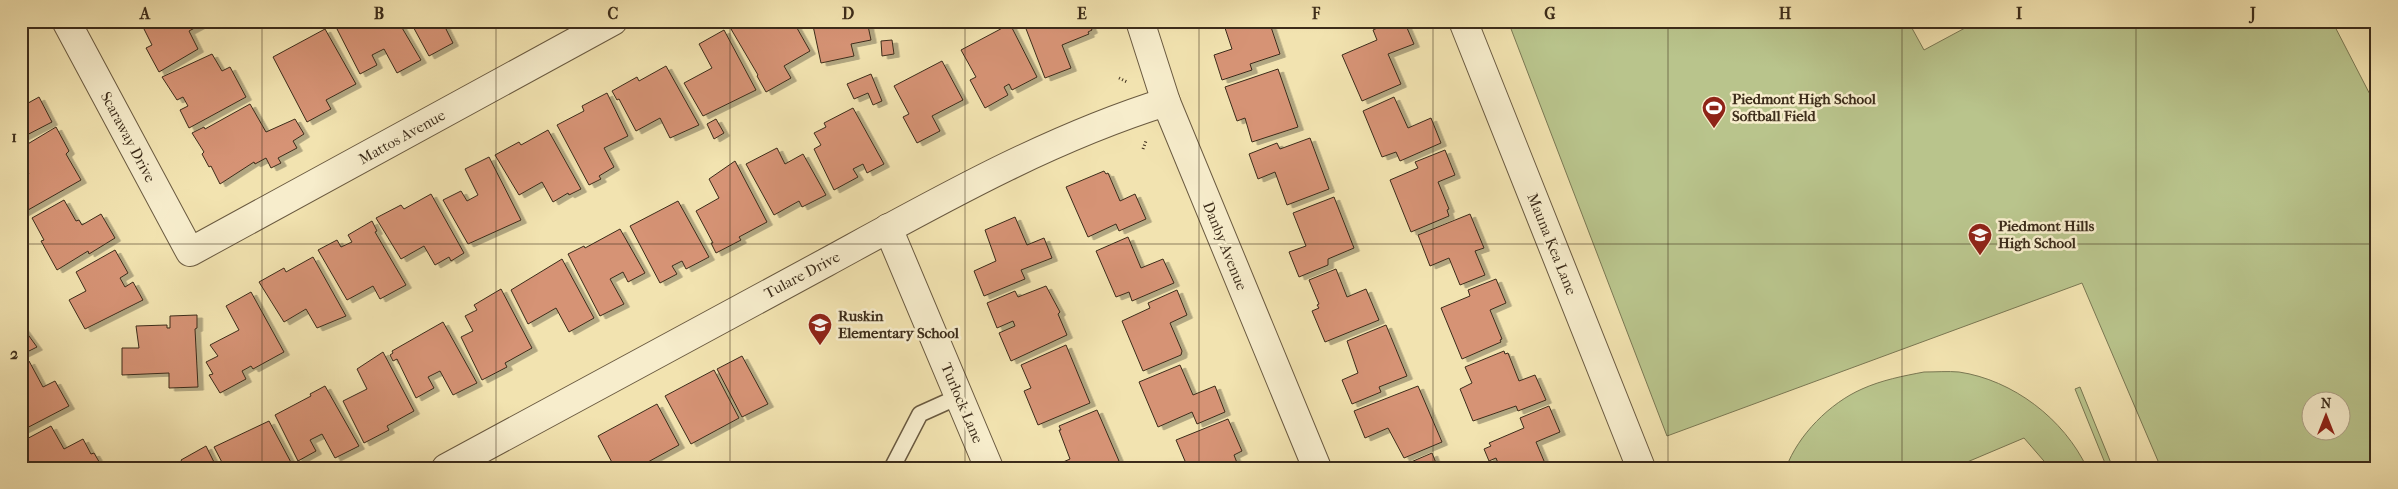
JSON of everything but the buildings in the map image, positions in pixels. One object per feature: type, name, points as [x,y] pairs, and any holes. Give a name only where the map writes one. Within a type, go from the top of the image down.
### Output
[{"type":"street","name":"Scaraway Drive","points":[[66,21],[190,252]]},
{"type":"street","name":"Mattos Avenue","points":[[190,252],[613,21]]},
{"type":"street","name":"Danby Avenue","points":[[1140,21],[1166,102],[1316,468]]},
{"type":"street","name":"Mauna Kea Lane","points":[[1463,21],[1641,468]]},
{"type":"street","name":"Tulare Drive","points":[[446,468],[888,228],[1052,146],[1137,111],[1166,102]]},
{"type":"street","name":"Turlock Lane","points":[[888,228],[989,468]]},
{"type":"lane","points":[[892,468],[920,414],[960,396]]},
{"type":"path","points":[[1119,78],[1127,82]]},
{"type":"path","points":[[1143,149],[1146,140]]},
{"type":"green space","name":"Piedmont Hills High School","points":[[1508,21],[1908,21],[1924,50],[1978,21],[2332,21],[2377,108],[2377,468],[2161,468],[2082,283],[1667,436]]},
{"type":"green space","points":[[1924,372],[1959,372],[1979,376],[1999,383],[2017,393],[2051,418],[2065,433],[2087,468],[2050,468],[2024,438],[1953,468],[1786,468],[1798,444],[1807,432],[1816,421],[1838,403],[1850,395],[1877,383]]},
{"type":"green space","points":[[2080,387],[2113,468],[2107,468],[2075,389]]},
{"type":"place","name":"Piedmont High School Softball Field","points":[[1714,129]]},
{"type":"place","name":"Piedmont Hills High School","points":[[1980,256]]},
{"type":"place","name":"Ruskin Elementary School","points":[[820,346]]}]
